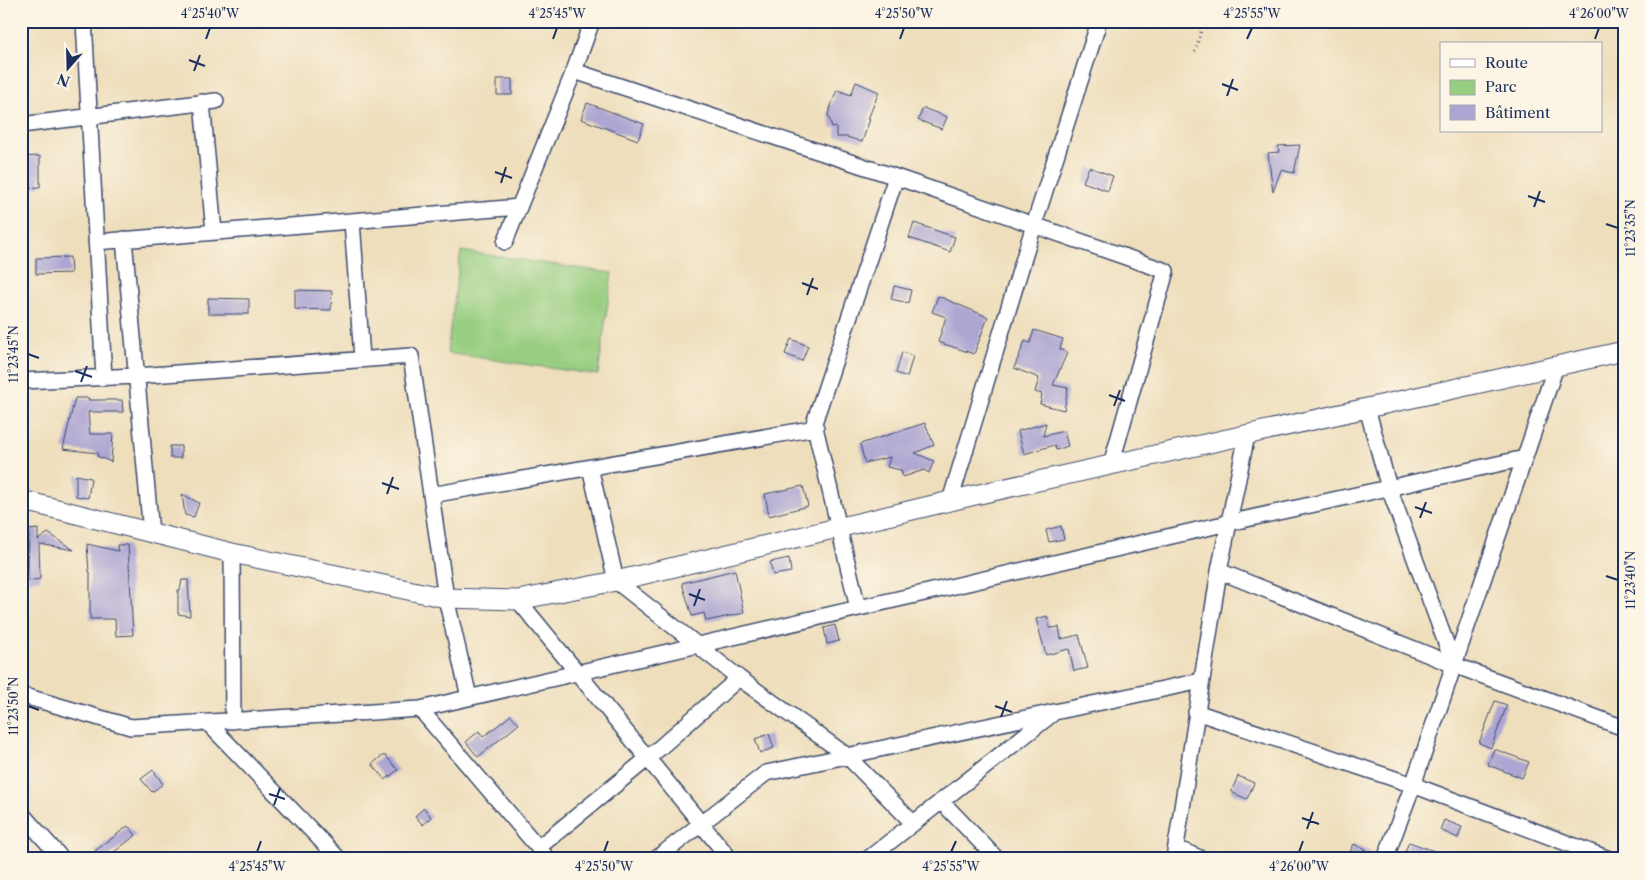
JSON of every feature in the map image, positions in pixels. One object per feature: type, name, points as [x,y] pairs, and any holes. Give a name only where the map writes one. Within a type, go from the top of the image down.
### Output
[{"type":"street","points":[[84,21],[104,378]]},
{"type":"street","points":[[505,242],[574,71],[592,21]]},
{"type":"street","points":[[950,501],[1034,225],[1097,28]]},
{"type":"street","points":[[574,71],[896,177],[1166,271],[1111,465]]},
{"type":"street","points":[[21,125],[209,102],[214,232]]},
{"type":"street","points":[[858,608],[814,423],[896,177]]},
{"type":"street","points":[[96,242],[519,207]]},
{"type":"street","points":[[352,221],[362,358]]},
{"type":"street","points":[[124,239],[152,533]]},
{"type":"street","points":[[21,500],[232,553],[446,598],[518,600],[616,581],[838,530],[950,501],[1624,351]]},
{"type":"street","points":[[21,381],[137,376],[362,358],[411,356],[446,598],[469,698]]},
{"type":"street","points":[[1385,859],[1413,786],[1556,366]]},
{"type":"street","points":[[1367,408],[1389,488],[1454,665]]},
{"type":"street","points":[[431,495],[816,428]]},
{"type":"street","points":[[1202,859],[1175,853],[1219,571],[1247,436]]},
{"type":"street","points":[[21,695],[131,727],[420,709],[1228,523],[1525,458]]},
{"type":"street","points":[[590,468],[616,581],[739,678],[846,755],[913,823]]},
{"type":"street","points":[[232,553],[233,721]]},
{"type":"street","points":[[1219,571],[1454,665],[1624,728]]},
{"type":"street","points":[[518,600],[730,859]]},
{"type":"street","points":[[420,709],[544,853],[739,678]]},
{"type":"street","points":[[656,859],[700,822],[766,773],[1201,680]]},
{"type":"street","points":[[868,859],[1055,711]]},
{"type":"street","points":[[1196,712],[1413,786],[1609,859]]},
{"type":"street","points":[[206,722],[339,859]]},
{"type":"street","points":[[941,801],[997,859]]},
{"type":"street","points":[[21,812],[62,859]]},
{"type":"path","points":[[1194,52],[1204,21]]},
{"type":"green space","points":[[461,251],[612,273],[598,375],[447,353]]},
{"type":"building","points":[[497,79],[512,79],[512,95],[497,95]]},
{"type":"building","points":[[856,82],[879,92],[868,119],[870,119],[862,142],[847,137],[836,137],[836,127],[832,128],[828,114],[837,90],[851,95]]},
{"type":"building","points":[[587,103],[644,124],[638,140],[581,119]]},
{"type":"building","points":[[923,108],[947,117],[942,129],[918,120]]},
{"type":"building","points":[[1300,145],[1294,173],[1281,170],[1273,192],[1268,153],[1279,152],[1278,146]]},
{"type":"building","points":[[40,156],[40,187],[21,188],[21,157]]},
{"type":"building","points":[[1089,167],[1113,176],[1108,191],[1083,182]]},
{"type":"building","points":[[914,223],[955,237],[950,252],[909,238]]},
{"type":"building","points":[[70,257],[71,273],[36,274],[36,258]]},
{"type":"building","points":[[894,286],[911,290],[908,303],[891,299]]},
{"type":"building","points":[[295,290],[332,291],[331,310],[295,309]]},
{"type":"building","points":[[938,296],[988,317],[974,354],[938,342],[946,317],[932,312]]},
{"type":"building","points":[[208,298],[249,299],[249,314],[208,314]]},
{"type":"building","points":[[1034,330],[1063,339],[1060,349],[1067,353],[1053,385],[1068,388],[1064,410],[1040,404],[1042,394],[1035,392],[1039,378],[1014,368],[1025,341],[1030,343]]},
{"type":"building","points":[[791,339],[808,346],[802,361],[785,354]]},
{"type":"building","points":[[902,352],[913,356],[907,377],[896,373]]},
{"type":"building","points":[[75,398],[122,400],[123,412],[88,412],[90,434],[113,434],[111,462],[97,456],[98,453],[63,449]]},
{"type":"building","points":[[925,423],[934,445],[915,453],[934,461],[929,473],[924,470],[903,477],[901,470],[887,467],[890,457],[865,463],[860,444]]},
{"type":"building","points":[[1046,423],[1043,436],[1064,431],[1068,446],[1056,450],[1054,445],[1024,454],[1018,431]]},
{"type":"building","points":[[170,446],[181,446],[181,458],[170,458]]},
{"type":"building","points":[[76,475],[91,478],[88,498],[76,496]]},
{"type":"building","points":[[803,486],[808,506],[769,516],[765,494]]},
{"type":"building","points":[[182,494],[199,503],[194,517],[185,515]]},
{"type":"building","points":[[1061,526],[1064,539],[1049,542],[1046,530]]},
{"type":"building","points":[[38,529],[38,540],[48,533],[74,550],[39,544],[40,579],[28,581],[29,530]]},
{"type":"building","points":[[87,544],[118,551],[117,545],[128,545],[133,635],[116,636],[115,619],[90,619],[90,572]]},
{"type":"building","points":[[789,558],[791,572],[773,575],[770,562]]},
{"type":"building","points":[[735,570],[744,613],[706,621],[704,613],[692,616],[682,583]]},
{"type":"building","points":[[182,580],[188,580],[190,616],[178,614],[178,590],[180,590]]},
{"type":"building","points":[[1047,616],[1050,628],[1059,627],[1061,639],[1079,635],[1088,668],[1074,671],[1069,649],[1046,655],[1036,619]]},
{"type":"building","points":[[835,625],[839,641],[827,644],[824,628]]},
{"type":"building","points":[[1495,701],[1507,705],[1491,748],[1479,743]]},
{"type":"building","points":[[511,715],[519,724],[478,757],[466,742],[479,731],[483,737]]},
{"type":"building","points":[[769,734],[774,748],[760,753],[755,739]]},
{"type":"building","points":[[1494,749],[1529,762],[1522,778],[1488,765]]},
{"type":"building","points":[[382,756],[386,756],[398,770],[385,780],[372,764]]},
{"type":"building","points":[[153,770],[163,784],[152,792],[141,779]]},
{"type":"building","points":[[1238,776],[1254,783],[1247,799],[1231,792]]},
{"type":"building","points":[[424,808],[431,817],[423,825],[415,816]]},
{"type":"building","points":[[1444,820],[1462,827],[1458,838],[1440,830]]},
{"type":"building","points":[[128,826],[136,835],[105,859],[101,859],[95,851]]},
{"type":"building","points":[[1409,842],[1451,857],[1451,859],[1402,859]]},
{"type":"building","points":[[1354,844],[1376,855],[1376,859],[1347,859]]}]
